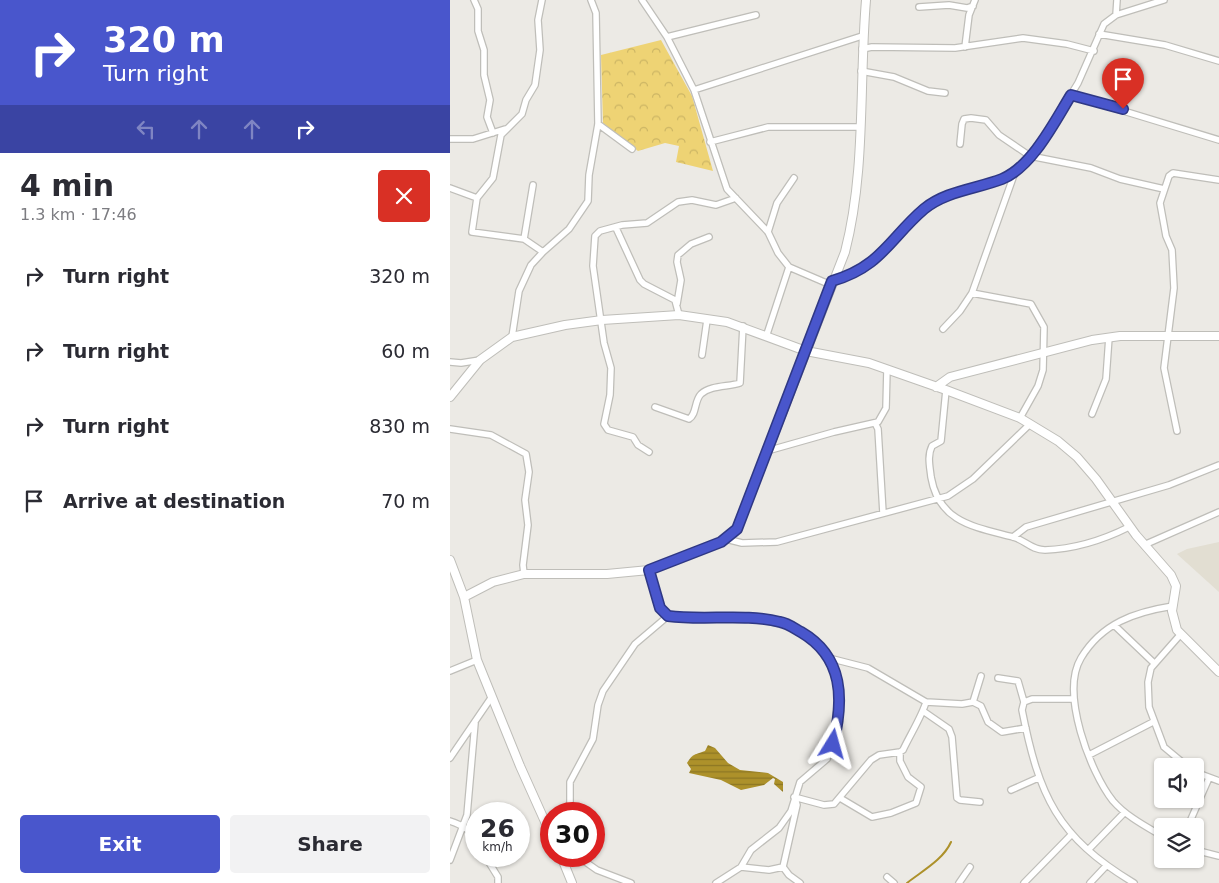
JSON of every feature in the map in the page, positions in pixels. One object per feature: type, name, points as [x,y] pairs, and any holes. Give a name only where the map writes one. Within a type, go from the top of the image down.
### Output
[{"type":"street","points":[[474,0],[478,9],[478,31],[484,50],[484,75],[490,100],[487,117],[493,133]]},
{"type":"street","points":[[450,139],[473,138],[505,129],[522,114],[526,100],[535,85],[540,50],[538,20],[542,0]]},
{"type":"street","points":[[512,338],[519,291],[531,265],[569,229],[588,201],[589,175],[598,124],[596,14],[591,0]]},
{"type":"street","points":[[642,0],[667,37],[694,90],[727,189],[768,232],[778,253],[790,267],[832,283],[875,261],[924,210],[937,200],[999,180],[1015,172],[1043,140],[1071,95],[1094,51],[1099,34],[1108,20],[1147,2],[1164,0]]},
{"type":"street","points":[[464,597],[493,582],[524,574],[607,574],[649,570],[726,539],[734,533],[844,252],[853,215],[859,127],[862,36],[866,0]]},
{"type":"street","points":[[1116,15],[1117,0]]},
{"type":"street","points":[[919,7],[938,5],[967,8],[974,3]]},
{"type":"street","points":[[966,47],[969,14],[974,3]]},
{"type":"street","points":[[667,37],[756,15]]},
{"type":"street","points":[[1099,34],[1165,45],[1219,61]]},
{"type":"street","points":[[694,90],[862,36]]},
{"type":"street","points":[[862,49],[872,46],[966,47],[1023,38],[1067,44],[1094,51]]},
{"type":"street","points":[[861,71],[894,77],[928,91],[945,93]]},
{"type":"street","points":[[1071,95],[1219,140]]},
{"type":"street","points":[[960,144],[964,119],[986,120],[999,136],[1030,156],[1091,168],[1120,179],[1164,188]]},
{"type":"street","points":[[598,124],[632,149]]},
{"type":"street","points":[[710,142],[768,127],[859,127]]},
{"type":"street","points":[[505,129],[498,146],[494,178],[477,198],[472,232],[524,239],[543,252]]},
{"type":"street","points":[[943,329],[960,311],[972,292],[1015,172]]},
{"type":"street","points":[[1177,431],[1164,375],[1174,275],[1172,250],[1160,209],[1164,188],[1170,174],[1175,172],[1219,180]]},
{"type":"street","points":[[768,232],[777,203],[794,178]]},
{"type":"street","points":[[524,239],[533,185]]},
{"type":"street","points":[[450,188],[477,198]]},
{"type":"street","points":[[649,452],[638,445],[633,437],[606,428],[604,424],[610,395],[611,368],[604,343],[593,266],[593,249],[596,234],[616,228],[647,223],[678,202],[692,200],[716,205],[736,198]]},
{"type":"street","points":[[616,228],[640,280],[649,287],[675,300],[679,315]]},
{"type":"street","points":[[677,306],[682,280],[677,262],[678,255],[691,244],[709,237]]},
{"type":"street","points":[[766,334],[790,267]]},
{"type":"street","points":[[972,292],[1031,304],[1044,327],[1043,370],[1038,386],[1020,418]]},
{"type":"street","points":[[450,397],[480,360],[512,338],[565,325],[602,320],[679,315],[743,326],[806,351],[869,363],[946,390],[1020,418],[1058,441],[1077,457],[1129,527],[1165,568],[1174,582],[1176,591],[1173,620],[1180,635],[1219,672]]},
{"type":"street","points":[[702,355],[707,320]]},
{"type":"street","points":[[655,406],[688,419],[693,416],[698,399],[702,393],[740,383],[743,326]]},
{"type":"street","points":[[936,387],[950,377],[1042,352],[1108,338],[1169,335],[1219,336]]},
{"type":"street","points":[[1092,414],[1106,379],[1108,338]]},
{"type":"street","points":[[450,362],[461,363],[480,360]]},
{"type":"street","points":[[767,451],[834,432],[875,423],[882,418],[886,408],[887,369]]},
{"type":"street","points":[[946,390],[941,441],[932,446],[929,457],[931,477],[938,499],[952,517],[993,533],[1013,536],[1036,549],[1059,549],[1100,540],[1129,527]]},
{"type":"street","points":[[875,423],[878,429],[883,513]]},
{"type":"street","points":[[726,539],[742,543],[777,542],[833,529],[883,513],[948,496],[963,487],[1030,424]]},
{"type":"street","points":[[450,429],[491,435],[526,454],[529,472],[525,500],[528,525],[523,565],[524,574]]},
{"type":"street","points":[[1013,536],[1026,527],[1169,485],[1219,465]]},
{"type":"street","points":[[1144,545],[1219,512]]},
{"type":"street","points":[[450,560],[464,597],[476,660],[540,809]]},
{"type":"street","points":[[649,570],[660,608],[668,616]]},
{"type":"street","points":[[1154,831],[1124,813],[1112,800],[1100,781],[1088,755],[1076,717],[1074,699],[1080,659],[1097,638],[1114,625],[1143,610],[1173,606]]},
{"type":"street","points":[[570,802],[570,782],[593,739],[598,705],[603,691],[635,644],[668,616],[759,619],[781,622],[811,639],[828,658],[839,685],[834,739],[827,759],[804,778],[794,797],[787,818],[779,828],[751,850],[741,867],[716,883]]},
{"type":"street","points":[[1114,625],[1154,663]]},
{"type":"street","points":[[1177,758],[1164,747],[1153,722],[1148,706],[1148,682],[1154,663],[1180,635]]},
{"type":"street","points":[[828,658],[868,668],[926,702],[962,704],[973,702],[981,706],[988,722],[1002,732],[1026,728]]},
{"type":"street","points":[[450,671],[476,660]]},
{"type":"street","points":[[973,702],[980,676]]},
{"type":"street","points":[[998,678],[1018,681],[1024,702],[1022,710],[1038,778],[1051,807],[1071,835],[1106,866],[1134,883]]},
{"type":"street","points":[[450,758],[492,698]]},
{"type":"street","points":[[1024,702],[1032,699],[1074,699]]},
{"type":"street","points":[[840,798],[872,817],[891,813],[916,803],[921,787],[908,778],[900,761],[900,752],[926,702]]},
{"type":"street","points":[[923,711],[949,729],[952,737],[957,798],[980,802]]},
{"type":"street","points":[[1088,755],[1153,722]]},
{"type":"street","points":[[450,860],[467,816],[475,723]]},
{"type":"street","points":[[794,797],[829,806],[840,798],[871,760],[879,755],[900,752]]},
{"type":"street","points":[[1204,776],[1219,780]]},
{"type":"street","points":[[1011,790],[1038,778]]},
{"type":"street","points":[[1192,818],[1209,778]]},
{"type":"street","points":[[794,797],[797,805],[784,853],[783,867],[788,875],[800,883]]},
{"type":"street","points":[[1088,850],[1124,813]]},
{"type":"street","points":[[450,821],[463,826]]},
{"type":"street","points":[[1024,883],[1071,835]]},
{"type":"street","points":[[1204,852],[1219,856]]},
{"type":"street","points":[[1090,883],[1106,866]]},
{"type":"street","points":[[492,867],[498,877],[498,883]]},
{"type":"street","points":[[566,867],[572,883]]},
{"type":"street","points":[[593,867],[631,883]]},
{"type":"street","points":[[741,867],[769,870],[783,867]]},
{"type":"street","points":[[959,883],[970,867]]},
{"type":"street","points":[[788,875],[788,883]]},
{"type":"street","points":[[887,876],[894,883]]},
{"type":"shaded area","points":[[1219,542],[1219,592],[1177,554],[1187,549]]},
{"type":"shaded area","points":[[708,745],[715,748],[728,763],[740,770],[768,773],[783,782],[783,792],[774,784],[775,779],[773,778],[764,785],[741,790],[721,780],[689,773],[691,769],[687,763],[694,755],[705,751]]},
{"type":"green space","points":[[661,40],[692,96],[713,171],[676,162],[679,146],[665,143],[638,151],[603,123],[601,55]]},
{"type":"waterway","points":[[907,883],[938,860],[951,842]]},
{"type":"route","points":[[833,744],[840,694],[839,685],[836,673],[828,658],[811,639],[781,622],[759,619],[668,616],[660,608],[649,570],[659,568],[721,542],[737,529],[832,281],[855,272],[875,261],[924,210],[937,200],[994,182],[1015,172],[1043,140],[1071,95],[1123,109]]}]
